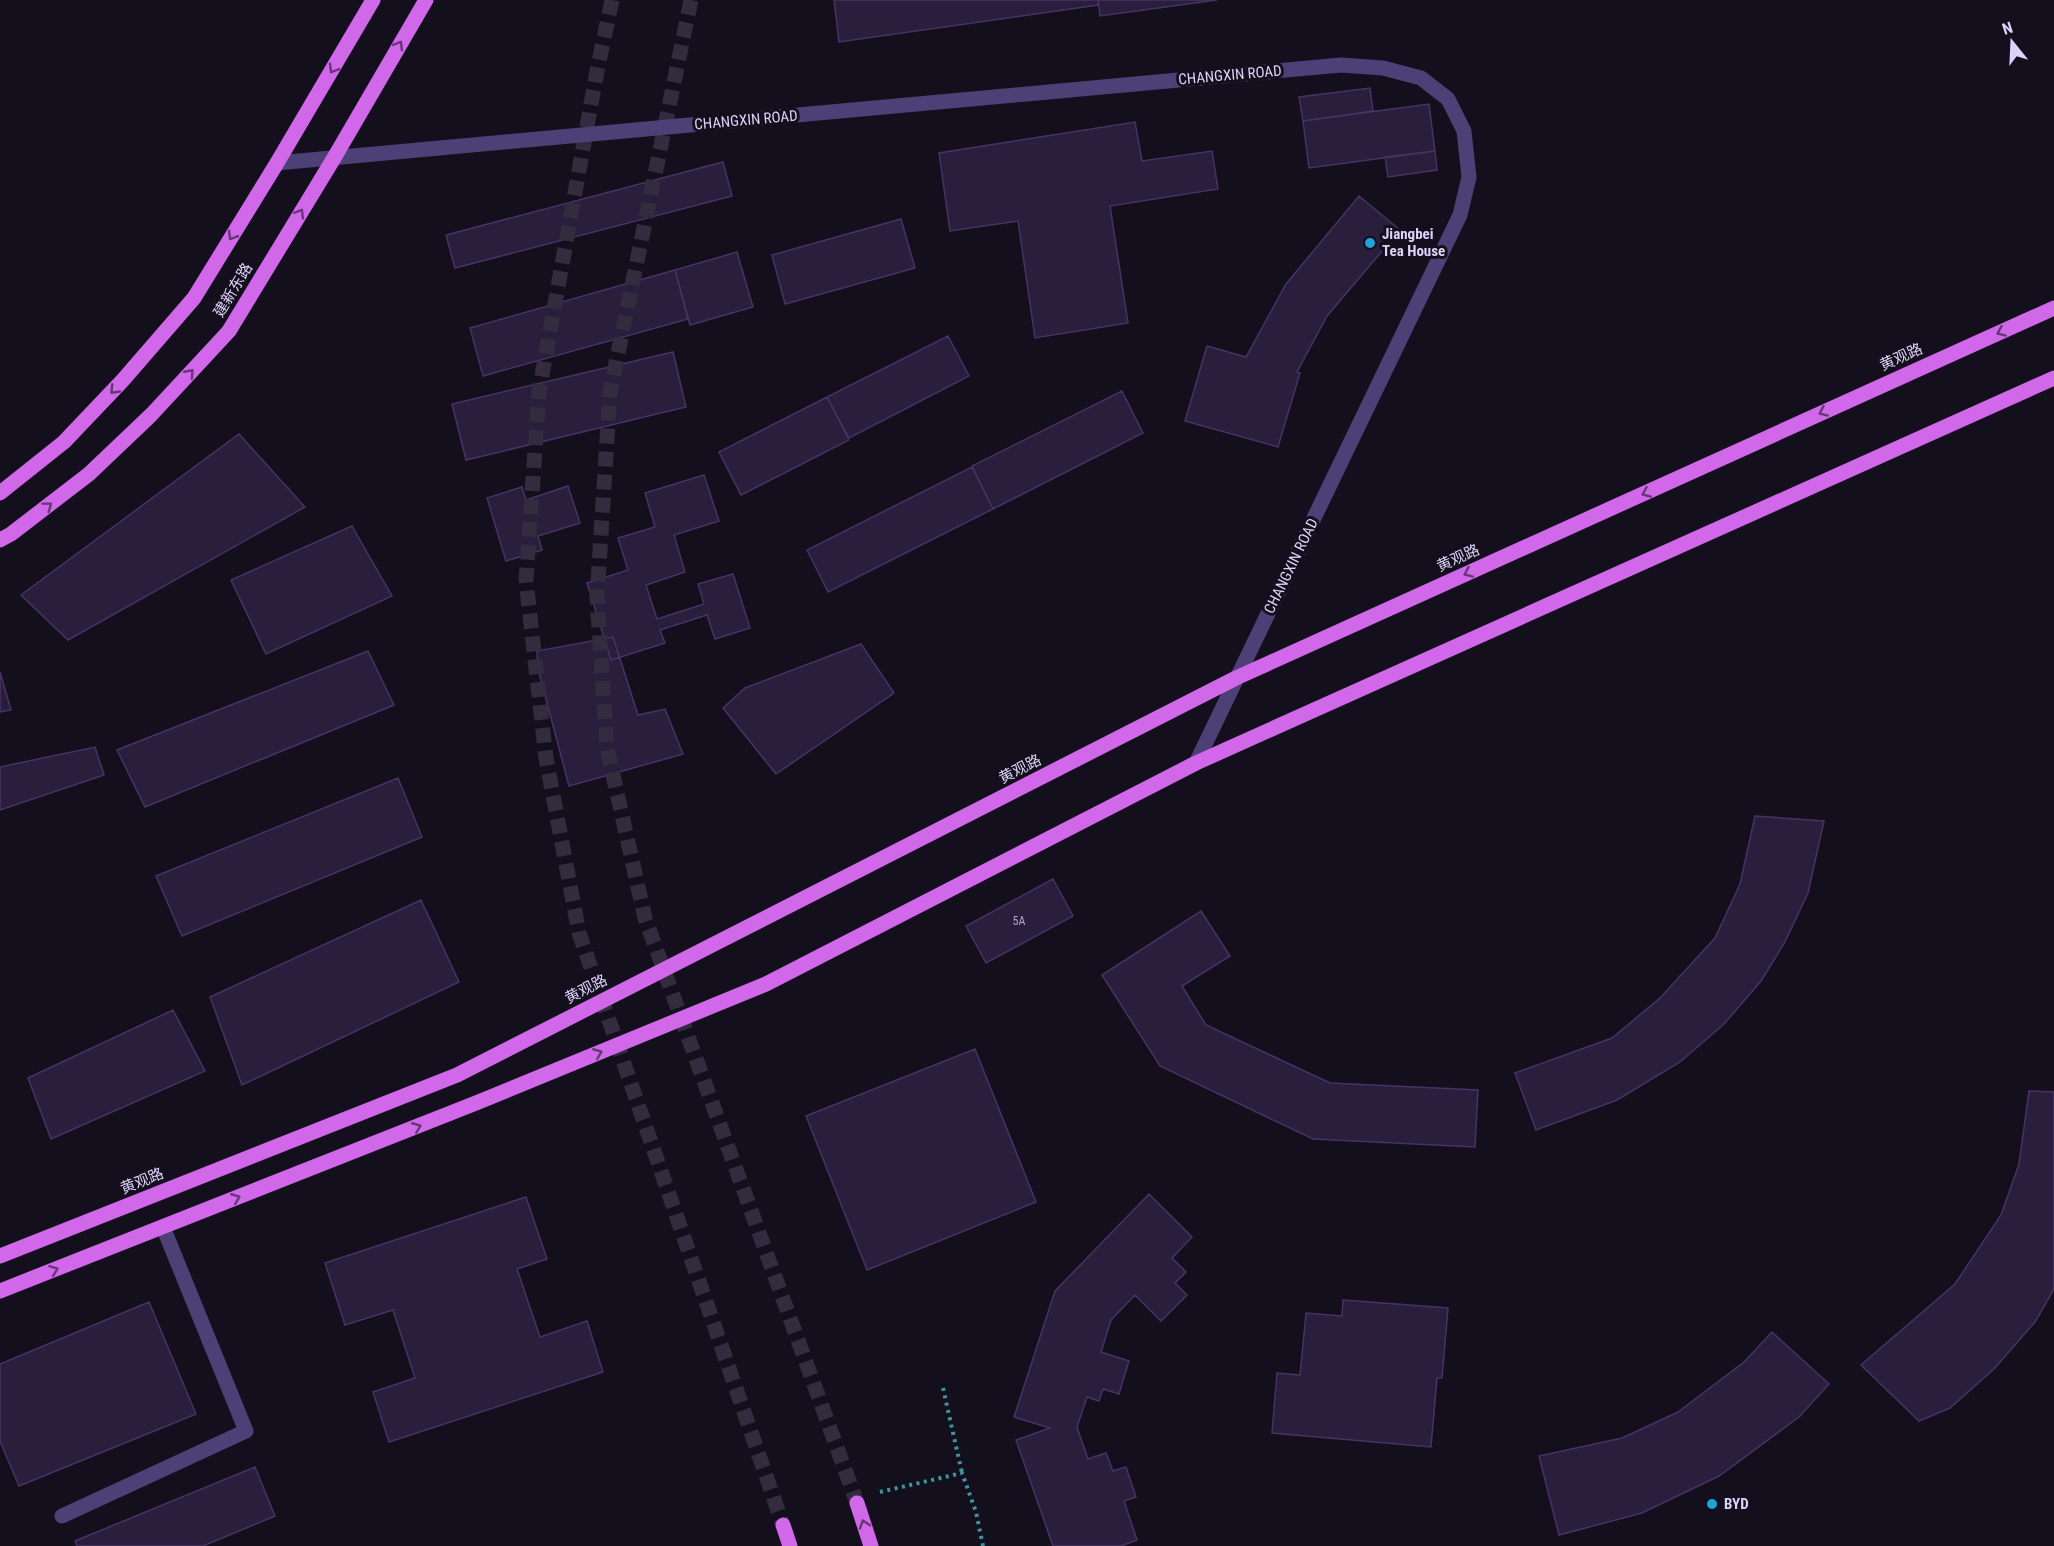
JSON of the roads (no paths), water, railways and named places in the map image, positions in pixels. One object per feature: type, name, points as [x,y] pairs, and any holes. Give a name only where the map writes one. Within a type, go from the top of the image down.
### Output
[{"type":"main road","name":"建新东路","points":[[0,493],[64,442],[123,380],[194,298],[373,0]]},
{"type":"main road","name":"建新东路","points":[[0,540],[89,474],[151,415],[229,331],[426,0]]},
{"type":"main road","name":"黄观路","points":[[0,1256],[456,1075],[1236,678],[2054,308]]},
{"type":"main road","points":[[0,1291],[476,1104],[766,984],[1196,763],[2054,378]]},
{"type":"main road","points":[[857,1503],[871,1546]]},
{"type":"main road","points":[[783,1525],[790,1546]]},
{"type":"street","name":"CHANGXIN ROAD","points":[[277,163],[1341,65],[1383,68],[1421,78],[1448,99],[1464,131],[1469,177],[1460,215],[1196,763]]},
{"type":"street","points":[[62,1516],[246,1431],[163,1227]]},
{"type":"tunnel","points":[[612,0],[539,392],[526,580],[546,758],[579,933],[783,1525]]},
{"type":"tunnel","points":[[691,0],[610,392],[597,598],[607,748],[645,918],[857,1503]]},
{"type":"place","name":"Jiangbei Tea House","points":[[1370,243]]},
{"type":"place","name":"BYD","points":[[1712,1504]]}]
